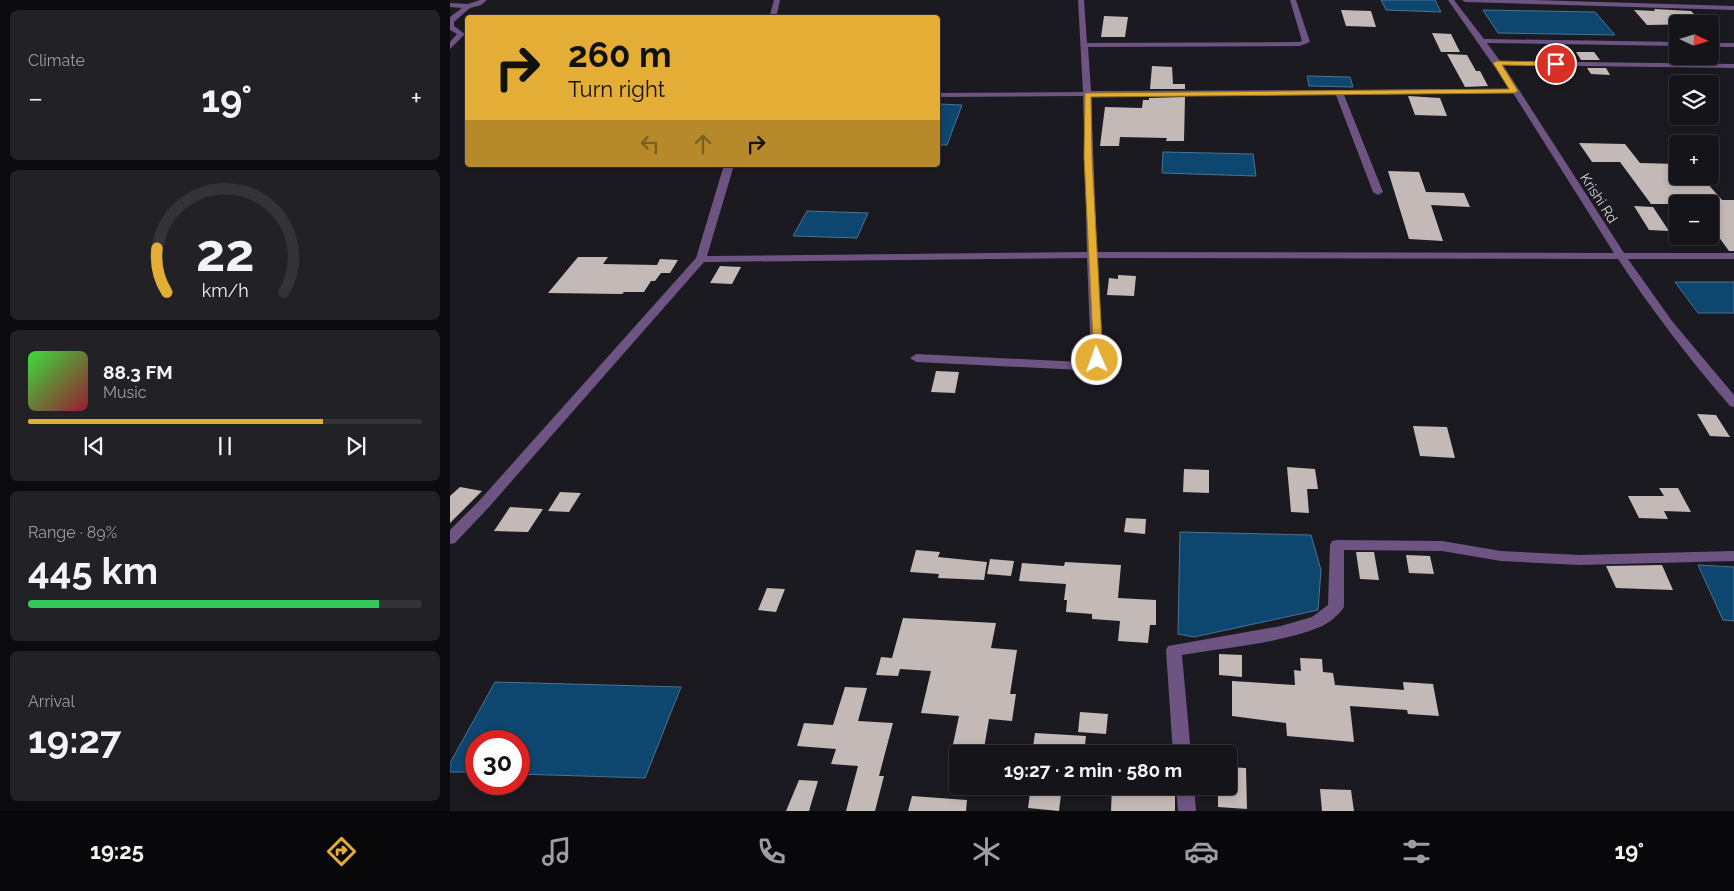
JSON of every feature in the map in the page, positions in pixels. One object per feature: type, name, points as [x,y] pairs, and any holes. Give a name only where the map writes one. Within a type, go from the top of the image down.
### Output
[{"type":"street","points":[[450,5],[468,6],[479,4],[484,0]]},
{"type":"street","points":[[773,15],[777,0]]},
{"type":"street","points":[[916,358],[1081,366],[1093,364],[1097,360],[1087,94],[1081,0]]},
{"type":"street","points":[[1084,45],[1300,44],[1306,42],[1293,0]]},
{"type":"street","name":"Krishi Rd","points":[[1451,0],[1497,63],[1620,256],[1709,375],[1734,403]]},
{"type":"street","points":[[1465,0],[1611,2],[1734,8]]},
{"type":"street","points":[[450,47],[461,34],[450,27],[450,21],[468,6]]},
{"type":"street","points":[[1480,41],[1669,44]]},
{"type":"street","points":[[1719,45],[1734,45]]},
{"type":"street","points":[[1497,63],[1734,66]]},
{"type":"street","points":[[940,95],[1514,91]]},
{"type":"street","points":[[1339,92],[1378,192]]},
{"type":"street","points":[[450,539],[490,497],[701,259],[728,167]]},
{"type":"street","points":[[701,259],[1092,255],[1734,256]]},
{"type":"street","points":[[1181,745],[1174,650],[1281,632],[1317,622],[1336,607],[1337,545],[1442,546],[1501,556],[1580,560],[1734,556]]},
{"type":"street","points":[[1186,795],[1187,811]]},
{"type":"water","points":[[1381,0],[1435,0],[1441,12],[1386,10]]},
{"type":"water","points":[[1483,10],[1595,12],[1615,35],[1498,33]]},
{"type":"water","points":[[1307,76],[1350,77],[1353,87],[1309,86]]},
{"type":"water","points":[[940,104],[962,105],[947,145],[940,145]]},
{"type":"water","points":[[1163,152],[1253,154],[1256,176],[1162,173]]},
{"type":"water","points":[[807,211],[868,213],[857,238],[793,236]]},
{"type":"water","points":[[1675,282],[1734,282],[1734,313],[1698,313]]},
{"type":"water","points":[[1180,532],[1311,535],[1321,570],[1318,610],[1194,637],[1178,634]]},
{"type":"water","points":[[1698,565],[1734,567],[1734,621],[1723,620]]},
{"type":"water","points":[[495,682],[681,687],[645,778],[530,774],[530,730],[468,730]]},
{"type":"water","points":[[465,736],[465,772],[450,772],[450,763]]},
{"type":"building","points":[[1654,9],[1691,11],[1695,15],[1669,15],[1669,25],[1647,25],[1634,10],[1655,11]]},
{"type":"building","points":[[1341,10],[1371,11],[1376,27],[1346,26]]},
{"type":"building","points":[[1104,16],[1128,17],[1125,37],[1101,37]]},
{"type":"building","points":[[1432,33],[1451,34],[1460,52],[1441,52]]},
{"type":"building","points":[[1576,52],[1594,52],[1600,60],[1581,60]]},
{"type":"building","points":[[1447,54],[1467,55],[1476,71],[1480,71],[1488,86],[1465,87]]},
{"type":"building","points":[[1152,66],[1172,67],[1173,84],[1185,84],[1185,89],[1150,89]]},
{"type":"building","points":[[1587,68],[1606,68],[1610,75],[1591,74]]},
{"type":"building","points":[[1408,96],[1440,98],[1447,116],[1415,115]]},
{"type":"building","points":[[1185,97],[1184,141],[1166,141],[1167,138],[1120,137],[1119,146],[1100,146],[1105,107],[1142,108],[1143,100],[1149,100],[1149,98]]},
{"type":"building","points":[[1579,143],[1625,144],[1640,163],[1669,164],[1669,185],[1709,185],[1718,195],[1669,195],[1669,204],[1651,204],[1620,162],[1592,162]]},
{"type":"building","points":[[1388,171],[1419,172],[1426,192],[1464,193],[1470,207],[1431,205],[1443,241],[1409,239]]},
{"type":"building","points":[[1719,197],[1722,200],[1734,200],[1734,251],[1729,251],[1719,237]]},
{"type":"building","points":[[1634,206],[1653,207],[1669,231],[1649,230]]},
{"type":"building","points":[[578,257],[608,257],[603,264],[657,265],[660,259],[678,260],[670,273],[661,273],[655,281],[651,281],[644,292],[624,292],[622,294],[548,293]]},
{"type":"building","points":[[720,266],[741,267],[732,284],[710,283]]},
{"type":"building","points":[[1118,275],[1136,276],[1134,296],[1107,295],[1109,278],[1118,279]]},
{"type":"building","points":[[936,371],[959,372],[955,393],[931,392]]},
{"type":"building","points":[[1697,414],[1716,415],[1730,437],[1710,436]]},
{"type":"building","points":[[1413,426],[1447,427],[1455,458],[1420,456]]},
{"type":"building","points":[[1287,467],[1315,469],[1318,489],[1307,489],[1309,513],[1291,512]]},
{"type":"building","points":[[1184,469],[1209,470],[1209,493],[1183,492]]},
{"type":"building","points":[[460,487],[482,491],[450,523],[450,496]]},
{"type":"building","points":[[1659,488],[1678,488],[1691,512],[1664,511],[1668,519],[1639,518],[1628,496],[1664,496]]},
{"type":"building","points":[[560,492],[581,493],[569,512],[548,511]]},
{"type":"building","points":[[510,507],[543,509],[528,532],[494,531]]},
{"type":"building","points":[[1126,518],[1146,519],[1145,534],[1124,532]]},
{"type":"building","points":[[916,550],[940,552],[938,557],[987,562],[984,580],[938,578],[939,574],[910,572]]},
{"type":"building","points":[[1356,552],[1374,552],[1379,580],[1360,579]]},
{"type":"building","points":[[1406,555],[1430,556],[1434,574],[1409,573]]},
{"type":"building","points":[[990,559],[1014,561],[1011,576],[987,574]]},
{"type":"building","points":[[1065,562],[1121,565],[1118,598],[1156,600],[1156,625],[1150,625],[1148,643],[1118,641],[1120,621],[1092,619],[1092,614],[1066,612],[1067,600],[1064,600],[1066,584],[1019,581],[1022,563],[1064,566]]},
{"type":"building","points":[[1662,565],[1673,590],[1616,588],[1606,566]]},
{"type":"building","points":[[767,588],[785,589],[776,612],[758,610]]},
{"type":"building","points":[[903,618],[996,623],[991,648],[1017,650],[1010,694],[1016,694],[1012,721],[989,719],[985,745],[953,745],[959,716],[921,713],[931,671],[900,669],[898,676],[876,675],[881,657],[892,658]]},
{"type":"building","points":[[1219,654],[1242,655],[1242,677],[1219,675]]},
{"type":"building","points":[[1300,658],[1322,659],[1323,672],[1333,673],[1335,685],[1404,690],[1403,682],[1433,684],[1439,716],[1408,714],[1407,710],[1350,706],[1354,742],[1287,736],[1286,723],[1232,716],[1232,681],[1295,685],[1294,670],[1301,671]]},
{"type":"building","points":[[845,687],[867,688],[858,721],[893,723],[879,776],[884,776],[875,811],[846,811],[858,766],[831,764],[836,749],[797,746],[804,723],[833,725]]},
{"type":"building","points":[[1080,712],[1108,714],[1106,734],[1078,732]]},
{"type":"building","points":[[1035,733],[1086,736],[1085,745],[1033,745]]},
{"type":"building","points":[[1237,768],[1246,768],[1247,809],[1218,807],[1218,795],[1237,795]]},
{"type":"building","points":[[799,780],[818,781],[809,811],[786,811]]},
{"type":"building","points":[[1320,789],[1351,790],[1354,811],[1322,811]]},
{"type":"building","points":[[1030,795],[1061,795],[1059,811],[1028,808]]},
{"type":"building","points":[[1112,795],[1175,795],[1175,811],[1111,811]]},
{"type":"building","points":[[912,796],[967,800],[966,811],[908,811]]},
{"type":"route","points":[[1097,360],[1087,94],[1514,91],[1497,63],[1556,64]]}]
